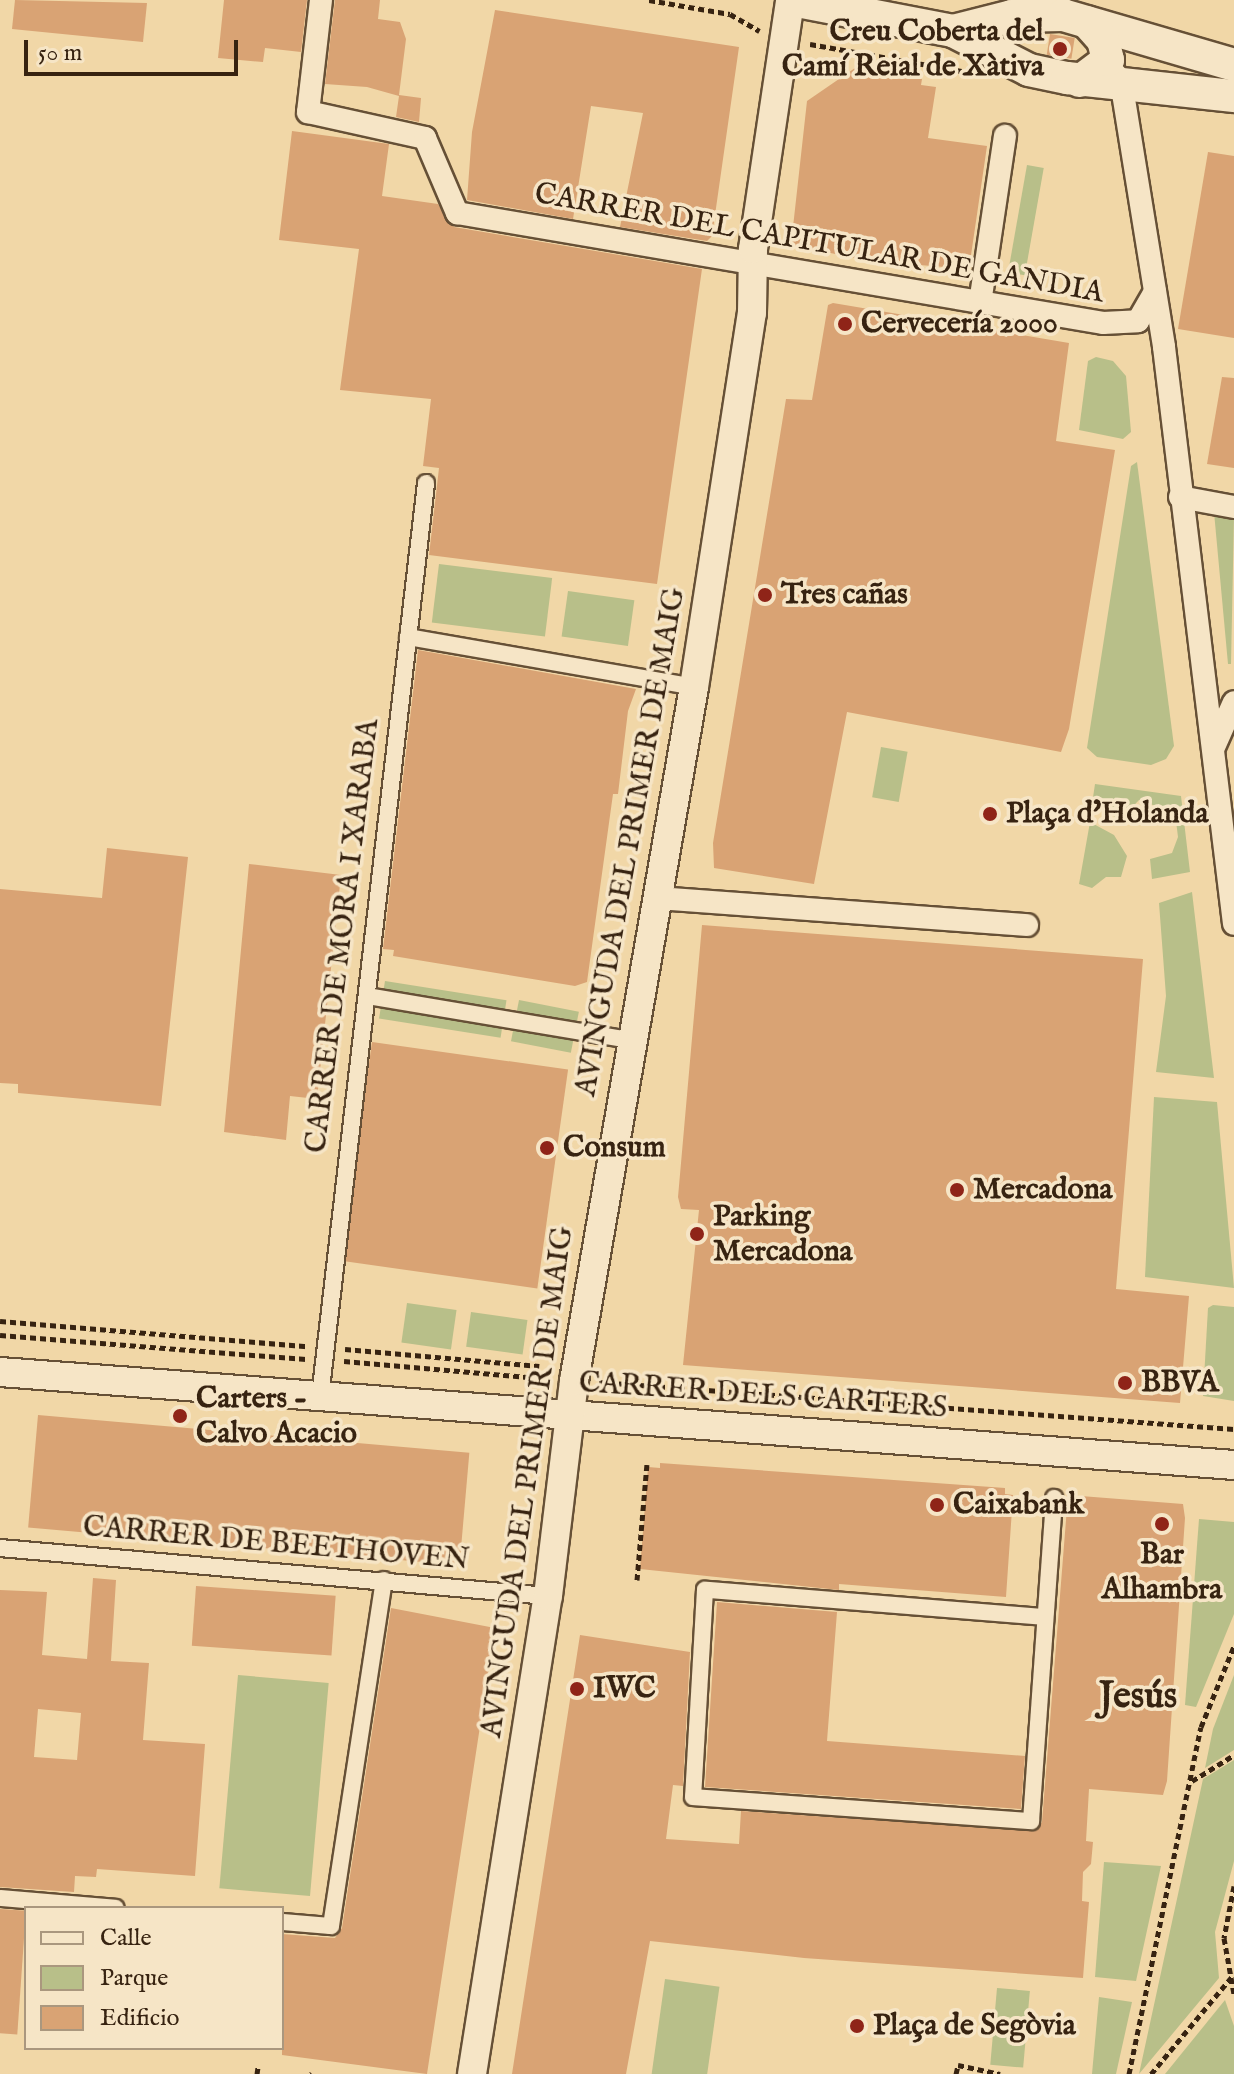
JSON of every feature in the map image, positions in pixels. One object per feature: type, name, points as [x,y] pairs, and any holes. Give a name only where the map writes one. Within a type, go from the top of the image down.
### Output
[{"type":"main road","points":[[791,0],[953,31],[1029,70],[1080,81],[1115,74],[1234,96]]},
{"type":"main road","points":[[953,31],[1036,14],[1087,22],[1234,65]]},
{"type":"main road","points":[[1029,70],[1017,60],[1010,38],[1021,20],[1036,14]]},
{"type":"main road","points":[[1087,22],[1103,40],[1115,74]]},
{"type":"street","name":"CARRER DEL CAPITULAR DE GANDIA","points":[[321,0],[308,112],[425,138],[457,213],[980,303],[1125,324],[1138,321],[1155,292]]},
{"type":"street","name":"AVINGUDA DEL PRIMER DE MAIG","points":[[472,2074],[548,1596],[573,1416],[574,1381],[694,687],[752,313],[753,264],[791,0]]},
{"type":"street","points":[[1115,74],[1155,292],[1180,497],[1221,753],[1234,924]]},
{"type":"street","points":[[980,303],[1005,136]]},
{"type":"street","name":"CARRER DE MORA I XARABA","points":[[320,1397],[426,483]]},
{"type":"street","points":[[1180,497],[1234,507]]},
{"type":"street","points":[[408,637],[694,687]]},
{"type":"street","points":[[1221,753],[1234,702]]},
{"type":"street","points":[[658,898],[1027,925]]},
{"type":"street","points":[[367,996],[631,1040]]},
{"type":"street","name":"CARRER DELS CARTERS","points":[[0,1372],[1234,1465]]},
{"type":"street","points":[[1044,1617],[705,1590],[693,1797],[1031,1821],[1054,1498]]},
{"type":"street","name":"CARRER DE BEETHOVEN","points":[[0,1548],[548,1596]]},
{"type":"street","points":[[284,1922],[331,1926],[384,1580]]},
{"type":"street","points":[[0,1898],[93,1906]]},
{"type":"path","points":[[649,0],[730,14],[774,37]]},
{"type":"path","points":[[824,47],[966,72]]},
{"type":"path","points":[[0,1321],[536,1378]]},
{"type":"path","points":[[0,1335],[539,1366]]},
{"type":"path","points":[[600,1382],[1234,1429]]},
{"type":"path","points":[[637,1580],[647,1464]]},
{"type":"path","points":[[1129,2074],[1201,1727],[1234,1646]]},
{"type":"path","points":[[1191,1781],[1234,1755]]},
{"type":"path","points":[[1234,1886],[1224,1938],[1234,1994]]},
{"type":"path","points":[[1151,2074],[1232,1976]]},
{"type":"path","points":[[956,2074],[958,2065],[1000,2074]]},
{"type":"green space","points":[[1027,165],[1044,168],[1025,275],[1008,272]]},
{"type":"green space","points":[[1096,357],[1113,361],[1126,376],[1131,432],[1123,439],[1079,430],[1088,361]]},
{"type":"green space","points":[[1137,462],[1174,746],[1166,759],[1151,765],[1097,757],[1087,748],[1131,466]]},
{"type":"green space","points":[[1214,512],[1234,516],[1231,664],[1228,664]]},
{"type":"green space","points":[[439,564],[552,578],[545,636],[432,623]]},
{"type":"green space","points":[[568,591],[634,600],[628,646],[562,637]]},
{"type":"green space","points":[[881,747],[908,752],[899,802],[872,797]]},
{"type":"green space","points":[[1095,784],[1181,796],[1190,872],[1152,879],[1150,859],[1172,853],[1178,837],[1175,813],[1139,800],[1120,820],[1092,804]]},
{"type":"green space","points":[[1090,822],[1114,835],[1127,856],[1121,877],[1106,877],[1092,888],[1079,884]]},
{"type":"green space","points":[[1192,892],[1214,1078],[1156,1072],[1166,996],[1159,903]]},
{"type":"green space","points":[[385,981],[506,1000],[501,1038],[379,1019]]},
{"type":"green space","points":[[519,1000],[579,1012],[571,1053],[511,1041]]},
{"type":"green space","points":[[1154,1097],[1217,1102],[1234,1288],[1145,1277]]},
{"type":"green space","points":[[407,1303],[457,1310],[451,1350],[401,1343]]},
{"type":"green space","points":[[1213,1305],[1234,1307],[1234,1401],[1203,1396],[1208,1308]]},
{"type":"green space","points":[[471,1312],[527,1320],[523,1355],[466,1347]]},
{"type":"green space","points":[[1199,1519],[1234,1522],[1234,1614],[1196,1707],[1185,1705]]},
{"type":"green space","points":[[238,1675],[329,1683],[310,1896],[219,1888]]},
{"type":"green space","points":[[1234,1675],[1234,1750],[1205,1768],[1213,1729]]},
{"type":"green space","points":[[1234,1760],[1234,1861],[1215,1932],[1219,1978],[1139,2074],[1203,1779]]},
{"type":"green space","points":[[1104,1862],[1161,1866],[1136,1981],[1095,1977]]},
{"type":"green space","points":[[665,1979],[719,1987],[707,2074],[652,2074]]},
{"type":"green space","points":[[997,1988],[1030,1991],[1023,2068],[990,2065]]},
{"type":"green space","points":[[1099,1997],[1132,2002],[1116,2074],[1092,2074]]},
{"type":"green space","points":[[1225,2000],[1234,2026],[1234,2074],[1165,2074]]},
{"type":"building","points":[[15,0],[147,3],[143,42],[12,29]]},
{"type":"building","points":[[224,0],[307,0],[301,52],[265,48],[263,62],[218,58]]},
{"type":"building","points":[[335,0],[380,0],[378,19],[400,22],[406,39],[399,95],[421,98],[419,122],[396,117],[399,96],[367,87],[325,84]]},
{"type":"building","points":[[495,10],[739,47],[712,236],[707,241],[620,227],[643,113],[591,106],[573,219],[467,200],[472,132]]},
{"type":"building","points":[[1050,34],[1075,38],[1071,59],[1047,55]]},
{"type":"building","points":[[855,68],[922,79],[921,85],[936,87],[928,138],[987,146],[969,269],[870,261],[791,245],[807,101]]},
{"type":"building","points":[[292,131],[389,144],[382,196],[438,204],[454,227],[702,269],[657,584],[429,555],[439,468],[423,466],[431,399],[340,390],[359,249],[279,240]]},
{"type":"building","points":[[1208,152],[1234,156],[1234,338],[1178,329]]},
{"type":"building","points":[[833,303],[1069,343],[1056,441],[1115,450],[1069,729],[1061,752],[847,712],[814,884],[714,868],[713,843],[786,399],[812,400],[828,305]]},
{"type":"building","points":[[1222,377],[1234,378],[1234,468],[1207,464]]},
{"type":"building","points":[[418,650],[636,689],[628,711],[618,794],[613,794],[587,982],[575,986],[393,956],[394,950],[383,949]]},
{"type":"building","points":[[107,848],[188,857],[161,1106],[18,1093],[18,1084],[0,1083],[0,889],[102,898]]},
{"type":"building","points":[[249,864],[341,875],[317,1099],[290,1096],[286,1140],[224,1132]]},
{"type":"building","points":[[702,925],[1143,959],[1116,1289],[1189,1296],[1180,1403],[683,1365],[699,1210],[681,1209],[678,1197]]},
{"type":"building","points":[[372,1042],[568,1070],[537,1288],[341,1261]]},
{"type":"building","points":[[38,1415],[469,1453],[460,1565],[28,1528]]},
{"type":"building","points":[[660,1463],[1005,1488],[1005,1494],[1013,1495],[1006,1597],[839,1584],[839,1590],[640,1569],[648,1467],[660,1468]]},
{"type":"building","points":[[1068,1495],[1183,1504],[1185,1518],[1167,1781],[1163,1795],[1089,1789],[1086,1841],[1093,1842],[1091,1864],[1083,1872],[1082,1901],[1089,1902],[1083,1978],[804,1958],[650,1941],[626,2074],[512,2074],[580,1635],[690,1652],[683,1786],[673,1785],[666,1839],[739,1844],[741,1811],[1035,1831],[1042,1822]]},
{"type":"building","points":[[93,1578],[116,1580],[111,1661],[149,1663],[143,1740],[205,1744],[195,1876],[97,1869],[96,1877],[75,1876],[74,1892],[0,1887],[0,1590],[47,1592],[42,1655],[87,1659]],"holes":[[[38,1709],[81,1713],[77,1760],[34,1757]]]},
{"type":"building","points":[[196,1586],[336,1596],[331,1656],[192,1646]]},
{"type":"building","points":[[717,1602],[837,1612],[827,1741],[1025,1756],[1021,1809],[705,1787]]},
{"type":"building","points":[[391,1608],[495,1628],[427,2074],[282,2055],[284,1934],[335,1938],[342,1928]]},
{"type":"building","points":[[0,1909],[24,1911],[17,2035],[0,2033]]},
{"type":"place","name":"Creu Coberta del Camí Reial de Xàtiva","points":[[1060,49]]},
{"type":"place","name":"Cervecería 2000","points":[[845,324]]},
{"type":"place","name":"Tres cañas","points":[[765,595]]},
{"type":"place","name":"Plaça d'Holanda","points":[[990,814]]},
{"type":"place","name":"Consum","points":[[547,1148]]},
{"type":"place","name":"Mercadona","points":[[957,1190]]},
{"type":"place","name":"Parking Mercadona","points":[[697,1234]]},
{"type":"place","name":"BBVA","points":[[1125,1383]]},
{"type":"place","name":"Carters - Calvo Acacio","points":[[180,1416]]},
{"type":"place","name":"Caixabank","points":[[937,1505]]},
{"type":"place","name":"Bar Alhambra","points":[[1162,1524]]},
{"type":"place","name":"IWC","points":[[577,1689]]},
{"type":"place","name":"Plaça de Segòvia","points":[[857,2026]]},
{"type":"district","name":"Jesús","points":[[1138,1698]]}]
